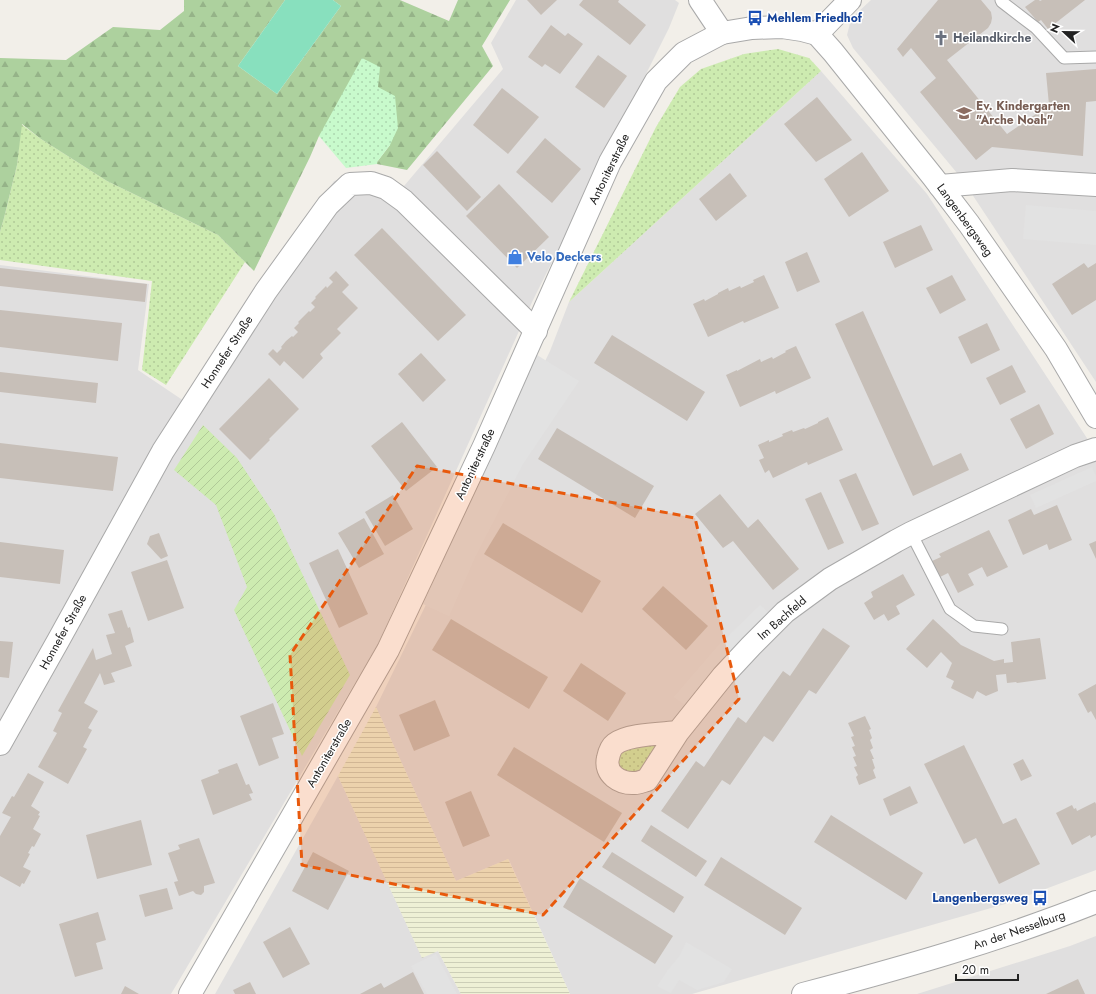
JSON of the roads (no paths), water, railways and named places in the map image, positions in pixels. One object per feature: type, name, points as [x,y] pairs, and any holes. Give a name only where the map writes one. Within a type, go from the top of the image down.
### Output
[{"type":"street","points":[[700,0],[722,34]]},
{"type":"street","points":[[817,34],[850,0]]},
{"type":"street","name":"Antoniterstraße","points":[[190,994],[388,650],[484,446],[610,162],[656,81],[684,53],[722,34],[752,28],[782,27],[817,34]]},
{"type":"street","name":"Langenbergsweg","points":[[817,34],[833,52],[969,224],[1056,350],[1096,417]]},
{"type":"street","points":[[940,186],[1012,180],[1096,185]]},
{"type":"street","name":"Honnefer Straße","points":[[0,744],[163,451],[266,291],[328,205],[350,184],[371,183],[386,188],[404,201],[536,331]]},
{"type":"street","name":"Im Bachfeld","points":[[678,732],[723,676],[751,646],[785,612],[830,579],[911,533],[1076,456],[1096,449]]},
{"type":"street","name":"An der Nesselburg","points":[[803,994],[877,975],[991,940],[1053,919],[1096,902]]},
{"type":"lane","points":[[1003,1],[1036,28],[1064,58],[1096,57]]},
{"type":"lane","points":[[911,533],[950,609],[974,626],[1002,629]]},
{"type":"place","name":"Mehlem Friedhof","points":[[755,18]]},
{"type":"place","name":"Heilandkirche","points":[[941,38]]},
{"type":"place","name":"Ev. Kindergarten \"Arche Noah\"","points":[[964,113]]},
{"type":"place","name":"Velo Deckers","points":[[515,257]]},
{"type":"place","name":"Langenbergsweg","points":[[1040,898]]}]
